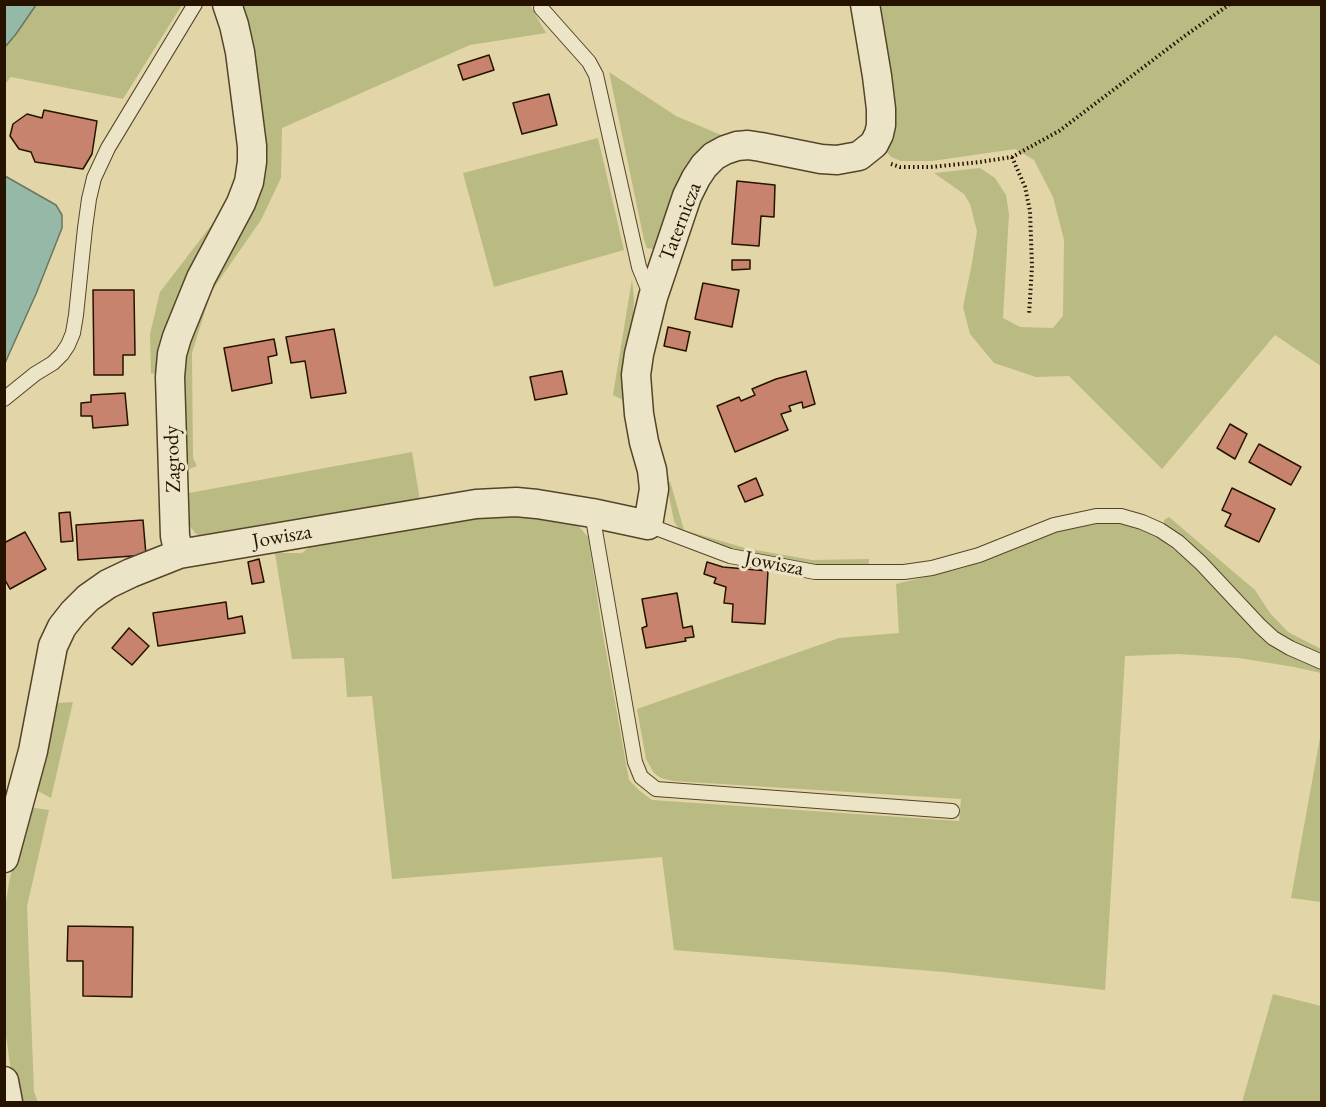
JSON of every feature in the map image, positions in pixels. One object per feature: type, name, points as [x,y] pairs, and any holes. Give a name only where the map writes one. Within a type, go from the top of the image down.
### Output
[{"type":"street","name":"Zagrody","points":[[179,554],[175,536],[170,377],[172,354],[201,278],[241,202],[249,182],[252,162],[240,52],[227,4]]},
{"type":"street","points":[[865,4],[880,96],[881,125],[874,144],[867,150]]},
{"type":"street","name":"Taternicza","points":[[648,525],[654,489],[639,414],[636,375],[653,297],[687,196],[696,177],[714,156],[737,146],[748,145],[837,160],[859,156],[867,150]]},
{"type":"street","name":"Jowisza","points":[[179,554],[476,504],[516,502],[592,513],[648,525]]},
{"type":"street","points":[[4,858],[33,751],[52,646],[62,627],[88,598],[108,584],[179,554]]},
{"type":"street","points":[[4,1081],[8,1102]]},
{"type":"lane","points":[[4,399],[52,363],[68,345],[76,315],[85,228],[94,178],[108,148],[195,4]]},
{"type":"lane","points":[[541,8],[589,62],[596,75],[639,267],[653,297]]},
{"type":"lane","points":[[592,513],[634,762],[641,777],[656,789],[952,810]]},
{"type":"lane","name":"Jowisza","points":[[648,525],[730,556],[815,572],[904,572],[932,568],[979,555],[1054,525],[1096,516],[1120,516],[1160,530],[1178,542],[1273,638],[1322,662]]},
{"type":"path","points":[[867,150],[886,163],[900,167],[931,167],[1012,157],[1059,131],[1230,4]]},
{"type":"path","points":[[1012,157],[1025,187],[1030,211],[1032,266],[1029,315]]},
{"type":"green space","points":[[36,5],[182,5],[123,99],[11,77],[5,84],[5,47]]},
{"type":"green space","points":[[235,5],[530,5],[546,33],[470,45],[282,128],[281,178],[261,220],[211,292],[192,353],[193,458],[197,466],[189,469],[187,443],[178,426],[184,339],[248,206]]},
{"type":"green space","points":[[871,5],[1321,5],[1321,366],[1275,335],[1162,469],[1069,376],[1036,377],[994,363],[970,334],[963,307],[977,231],[970,204],[964,194],[934,173],[980,168],[995,178],[1006,195],[1009,214],[1003,318],[1020,327],[1053,328],[1063,316],[1064,240],[1053,197],[1034,160],[1015,149],[932,161],[901,161],[891,157],[883,147]]},
{"type":"green space","points":[[609,72],[676,116],[721,135],[753,140],[726,142],[659,250],[647,248],[644,240]]},
{"type":"green space","points":[[598,138],[624,250],[494,287],[463,173]]},
{"type":"green space","points":[[216,219],[195,265],[161,372],[151,374],[150,334],[160,292]]},
{"type":"green space","points":[[632,279],[634,298],[629,403],[613,395]]},
{"type":"green space","points":[[412,452],[421,507],[202,537],[190,526],[189,493]]},
{"type":"green space","points":[[670,481],[684,530],[745,548],[812,560],[869,559],[869,567],[812,564],[745,552],[685,535],[674,521],[667,486]]},
{"type":"green space","points":[[479,511],[576,523],[588,537],[629,780],[652,800],[959,821],[961,799],[673,781],[661,778],[654,773],[646,759],[637,709],[839,638],[899,633],[896,584],[963,568],[1045,534],[1073,526],[1093,523],[1125,524],[1142,529],[1160,539],[1200,570],[1232,606],[1321,668],[1321,673],[1239,658],[1178,654],[1125,656],[1105,990],[944,972],[674,950],[662,857],[392,879],[372,696],[347,697],[344,658],[292,659],[275,553],[302,553],[317,541]]},
{"type":"green space","points":[[1169,517],[1255,590],[1270,613],[1288,632],[1321,649],[1321,656],[1293,642],[1268,625],[1189,544],[1164,524],[1164,520]]},
{"type":"green space","points":[[61,666],[57,703],[73,702],[51,798],[34,789]]},
{"type":"green space","points":[[1321,732],[1322,902],[1291,898]]},
{"type":"green space","points":[[28,807],[49,810],[27,906],[34,1092],[38,1102],[19,1102],[12,1079],[5,1028],[4,917],[9,882]]},
{"type":"green space","points":[[1273,994],[1321,1006],[1321,1102],[1242,1102]]},
{"type":"shaded area","points":[[5,4],[36,5],[5,47]]},
{"type":"shaded area","points":[[5,176],[56,205],[62,215],[62,228],[5,363]]},
{"type":"building","points":[[489,55],[494,70],[463,80],[458,65]]},
{"type":"building","points":[[549,94],[557,125],[522,134],[513,103]]},
{"type":"building","points":[[44,110],[97,121],[92,154],[83,169],[35,162],[31,152],[19,149],[10,136],[13,124],[27,114],[42,118]]},
{"type":"building","points":[[737,181],[775,185],[774,217],[761,216],[759,246],[732,244]]},
{"type":"building","points":[[732,260],[750,260],[750,269],[732,270]]},
{"type":"building","points":[[703,283],[739,290],[732,327],[695,319]]},
{"type":"building","points":[[93,290],[134,290],[135,355],[123,355],[123,375],[94,375]]},
{"type":"building","points":[[668,327],[690,332],[686,351],[664,346]]},
{"type":"building","points":[[334,329],[346,393],[311,398],[305,361],[291,363],[286,337]]},
{"type":"building","points":[[274,339],[277,355],[268,357],[272,383],[232,391],[224,348]]},
{"type":"building","points":[[562,371],[567,394],[535,400],[530,377]]},
{"type":"building","points":[[806,371],[815,404],[803,408],[802,402],[789,406],[791,411],[781,414],[788,430],[735,452],[717,406],[739,397],[741,401],[755,395],[752,389],[776,379]]},
{"type":"building","points":[[125,393],[128,425],[93,428],[92,416],[81,416],[81,403],[91,402],[91,395]]},
{"type":"building","points":[[1230,424],[1247,434],[1235,459],[1217,448]]},
{"type":"building","points":[[1259,444],[1301,467],[1291,485],[1249,462]]},
{"type":"building","points":[[756,478],[763,495],[745,502],[738,486]]},
{"type":"building","points":[[1232,488],[1275,509],[1259,542],[1225,526],[1231,514],[1222,510]]},
{"type":"building","points":[[70,512],[73,541],[61,542],[59,513]]},
{"type":"building","points":[[143,520],[146,555],[78,560],[76,525]]},
{"type":"building","points":[[25,532],[46,569],[10,589],[4,578],[4,543]]},
{"type":"building","points":[[259,559],[264,582],[252,584],[248,562]]},
{"type":"building","points":[[707,562],[723,567],[768,571],[765,624],[732,622],[733,604],[724,603],[726,587],[714,583],[716,578],[704,574]]},
{"type":"building","points":[[677,593],[683,628],[692,626],[694,637],[685,638],[686,641],[646,648],[642,628],[647,626],[642,599]]},
{"type":"building","points":[[226,602],[228,619],[242,616],[245,633],[158,646],[153,613]]},
{"type":"building","points":[[129,628],[149,646],[132,665],[112,648]]},
{"type":"building","points":[[68,926],[133,927],[132,997],[83,996],[83,961],[67,961]]}]
